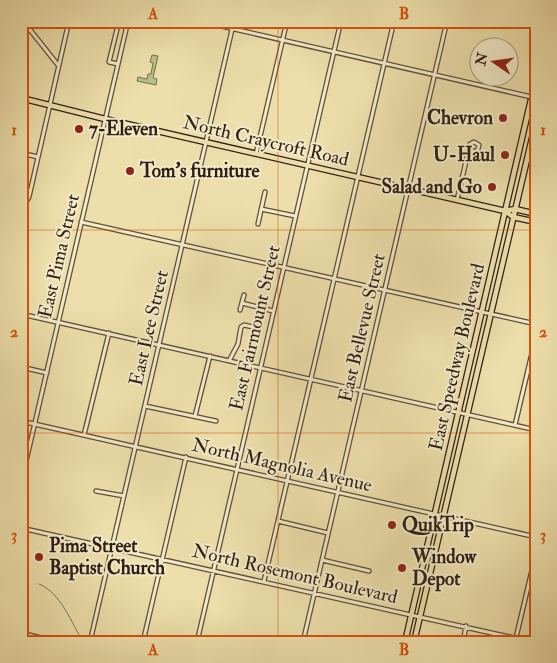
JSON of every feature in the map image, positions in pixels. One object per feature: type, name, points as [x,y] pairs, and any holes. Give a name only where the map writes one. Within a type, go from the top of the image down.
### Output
[{"type":"main road","name":"East Speedway Boulevard","points":[[405,642],[505,211],[534,98],[536,78]]},
{"type":"main road","name":"North Craycroft Road","points":[[21,98],[505,211],[513,217],[536,222]]},
{"type":"main road","name":"East Speedway Boulevard","points":[[414,642],[536,121]]},
{"type":"main road","name":"North Craycroft Road","points":[[505,211],[515,209],[536,214]]},
{"type":"street","points":[[23,21],[58,66]]},
{"type":"street","points":[[21,203],[27,203],[69,21]]},
{"type":"street","points":[[118,64],[109,62],[119,21]]},
{"type":"street","name":"East Pima Street","points":[[21,483],[128,21]]},
{"type":"street","points":[[199,21],[534,98]]},
{"type":"street","name":"East Lee Street","points":[[90,642],[234,21]]},
{"type":"street","points":[[256,154],[287,21]]},
{"type":"street","name":"East Fairmount Street","points":[[197,642],[340,21]]},
{"type":"street","points":[[264,581],[394,21]]},
{"type":"street","name":"East Bellevue Street","points":[[303,642],[447,21]]},
{"type":"street","points":[[457,200],[469,149]]},
{"type":"street","points":[[21,153],[38,157]]},
{"type":"street","points":[[258,224],[266,192]]},
{"type":"street","points":[[261,209],[295,216]]},
{"type":"street","points":[[81,222],[536,324]]},
{"type":"street","points":[[240,310],[244,295]]},
{"type":"street","points":[[242,303],[273,311]]},
{"type":"street","points":[[21,314],[536,430]]},
{"type":"street","points":[[229,361],[238,344],[241,327],[244,325],[253,327]]},
{"type":"street","points":[[84,435],[108,333]]},
{"type":"street","points":[[515,425],[536,336]]},
{"type":"street","points":[[195,416],[210,356]]},
{"type":"street","points":[[21,367],[47,373]]},
{"type":"street","points":[[145,406],[216,420]]},
{"type":"street","name":"North Magnolia Avenue","points":[[21,421],[536,537]]},
{"type":"street","points":[[142,642],[186,457]]},
{"type":"street","points":[[96,490],[124,496]]},
{"type":"street","points":[[278,521],[328,533]]},
{"type":"street","name":"North Rosemont Boulevard","points":[[21,528],[466,626],[516,640],[532,642]]},
{"type":"street","points":[[516,640],[536,553]]},
{"type":"street","points":[[322,560],[368,571]]},
{"type":"street","points":[[462,642],[466,626]]},
{"type":"street","points":[[21,634],[58,642]]},
{"type":"green space","points":[[152,55],[158,56],[153,78],[157,79],[156,85],[137,81],[138,77],[147,79],[148,74],[151,74],[153,63],[150,62]]},
{"type":"waterway","points":[[39,584],[47,588],[59,601],[83,642]]},
{"type":"place","name":"Chevron","points":[[503,118]]},
{"type":"place","name":"7-Eleven","points":[[79,129]]},
{"type":"place","name":"U-Haul","points":[[505,155]]},
{"type":"place","name":"Tom's furniture","points":[[130,171]]},
{"type":"place","name":"Salad and Go","points":[[492,187]]},
{"type":"place","name":"QuikTrip","points":[[392,525]]},
{"type":"place","name":"Pima Street Baptist Church","points":[[39,557]]},
{"type":"place","name":"Window Depot","points":[[402,568]]}]
